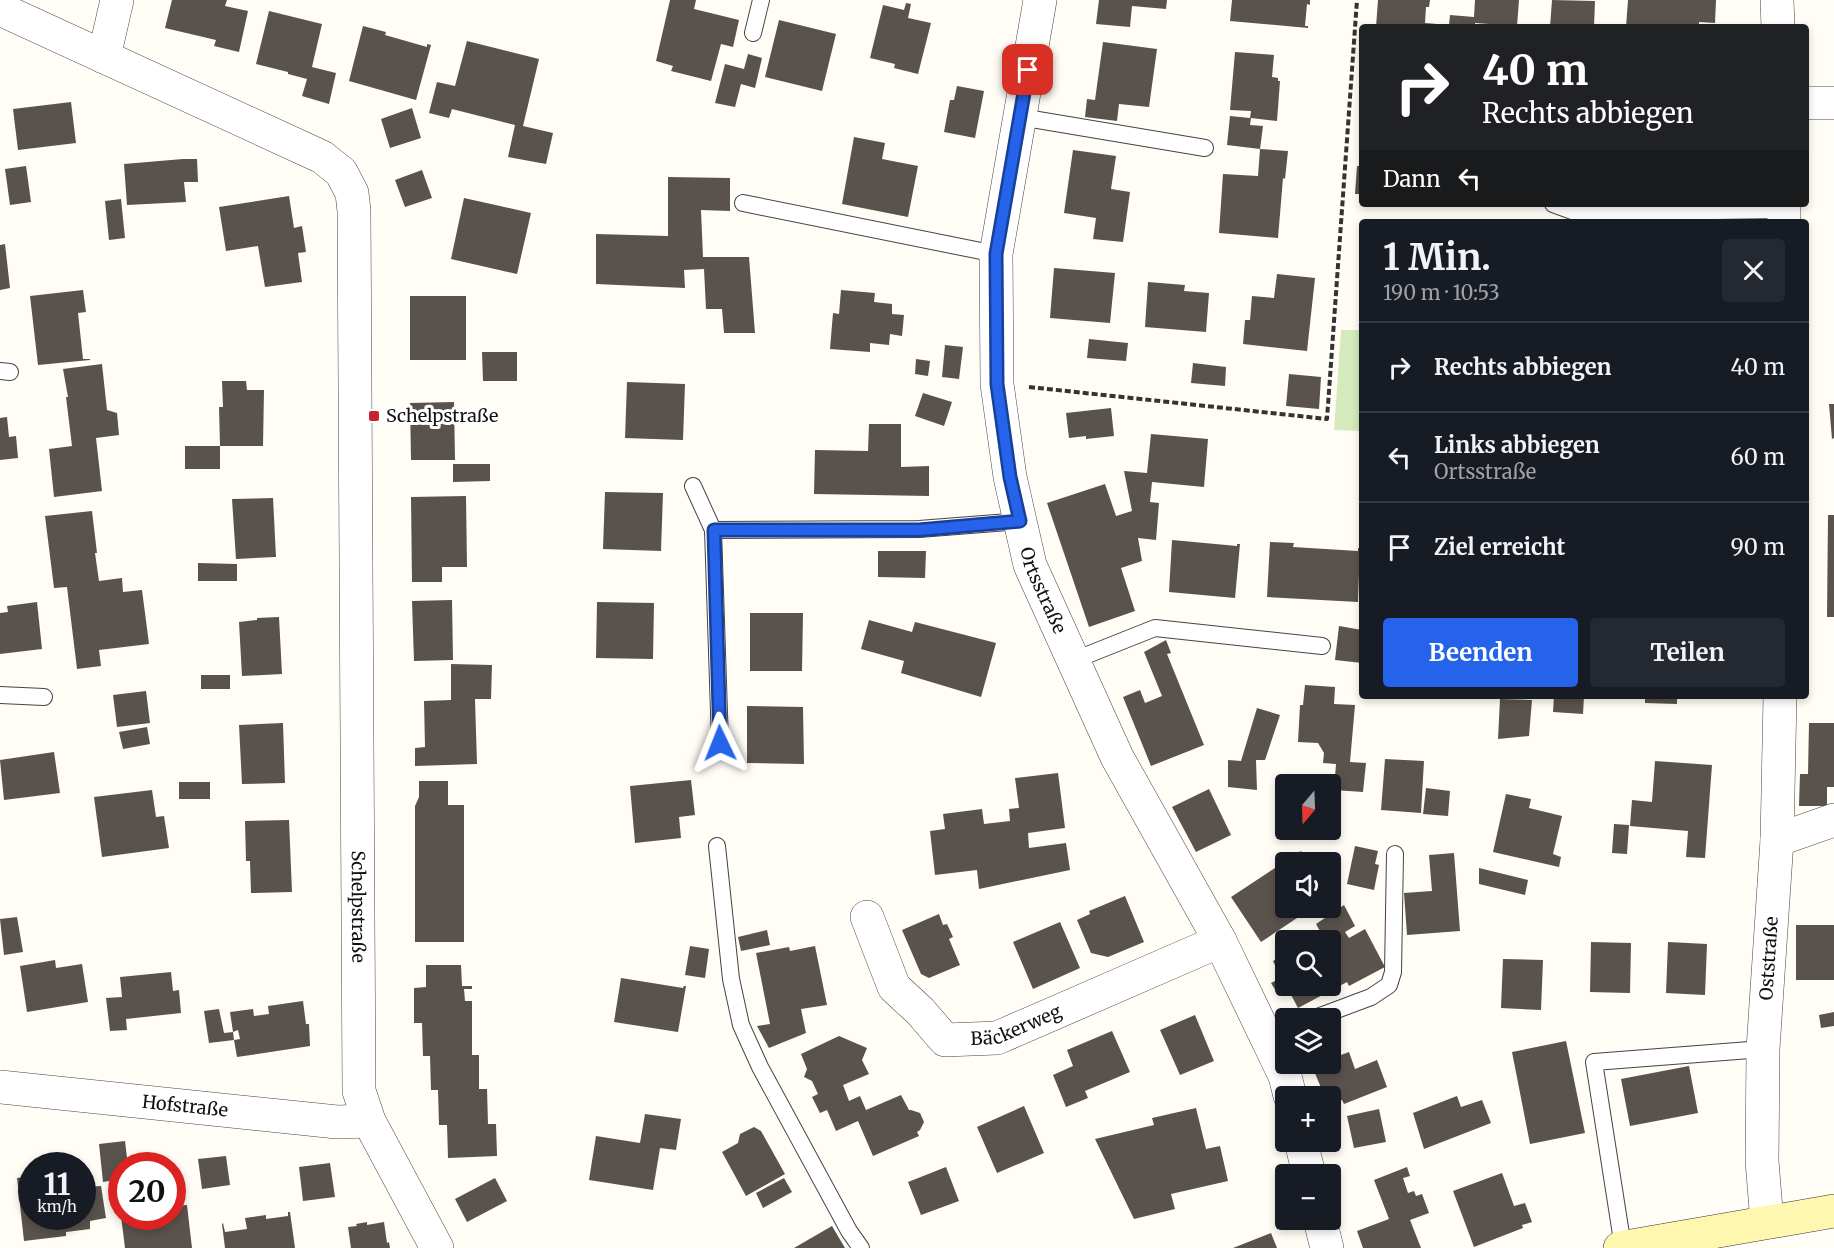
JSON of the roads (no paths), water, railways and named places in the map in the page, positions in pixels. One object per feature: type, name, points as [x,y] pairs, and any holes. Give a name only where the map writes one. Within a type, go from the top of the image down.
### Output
[{"type":"main road","points":[[1621,1248],[1834,1211]]},
{"type":"street","points":[[104,57],[117,0]]},
{"type":"street","name":"Ortsstraße","points":[[1040,0],[996,254],[997,384],[1010,477],[1030,565],[1116,757],[1275,1036]]},
{"type":"street","points":[[1777,0],[1778,24]]},
{"type":"street","name":"Schelpstraße","points":[[0,9],[322,157],[341,172],[352,193],[354,211],[359,1091],[369,1121],[438,1248]]},
{"type":"street","points":[[1809,103],[1834,103]]},
{"type":"street","name":"Oststraße","points":[[1767,1222],[1762,1161],[1762,1048],[1777,840],[1780,699]]},
{"type":"street","points":[[1777,840],[1834,820]]},
{"type":"street","name":"Bäckerweg","points":[[867,917],[894,987],[920,1011],[945,1040],[997,1038],[1220,941]]},
{"type":"street","name":"Hofstraße","points":[[0,1087],[337,1122],[369,1121]]},
{"type":"street","points":[[1322,1230],[1327,1248]]},
{"type":"lane","points":[[753,33],[760,0]]},
{"type":"lane","points":[[1020,117],[1205,147]]},
{"type":"lane","points":[[743,203],[996,254]]},
{"type":"lane","points":[[1562,207],[1586,213],[1784,212]]},
{"type":"lane","points":[[693,486],[714,530],[720,743]]},
{"type":"lane","points":[[714,530],[919,530],[1020,521]]},
{"type":"lane","points":[[1072,661],[1155,628],[1322,645]]},
{"type":"lane","points":[[0,695],[44,696]]},
{"type":"lane","points":[[717,846],[731,979],[741,1025],[766,1077],[849,1231],[861,1248]]},
{"type":"lane","points":[[1341,1008],[1371,997],[1389,985],[1393,972],[1395,854]]},
{"type":"lane","points":[[1621,1248],[1594,1062],[1762,1048]]},
{"type":"place","name":"Schelpstraße","points":[[374,416]]}]
